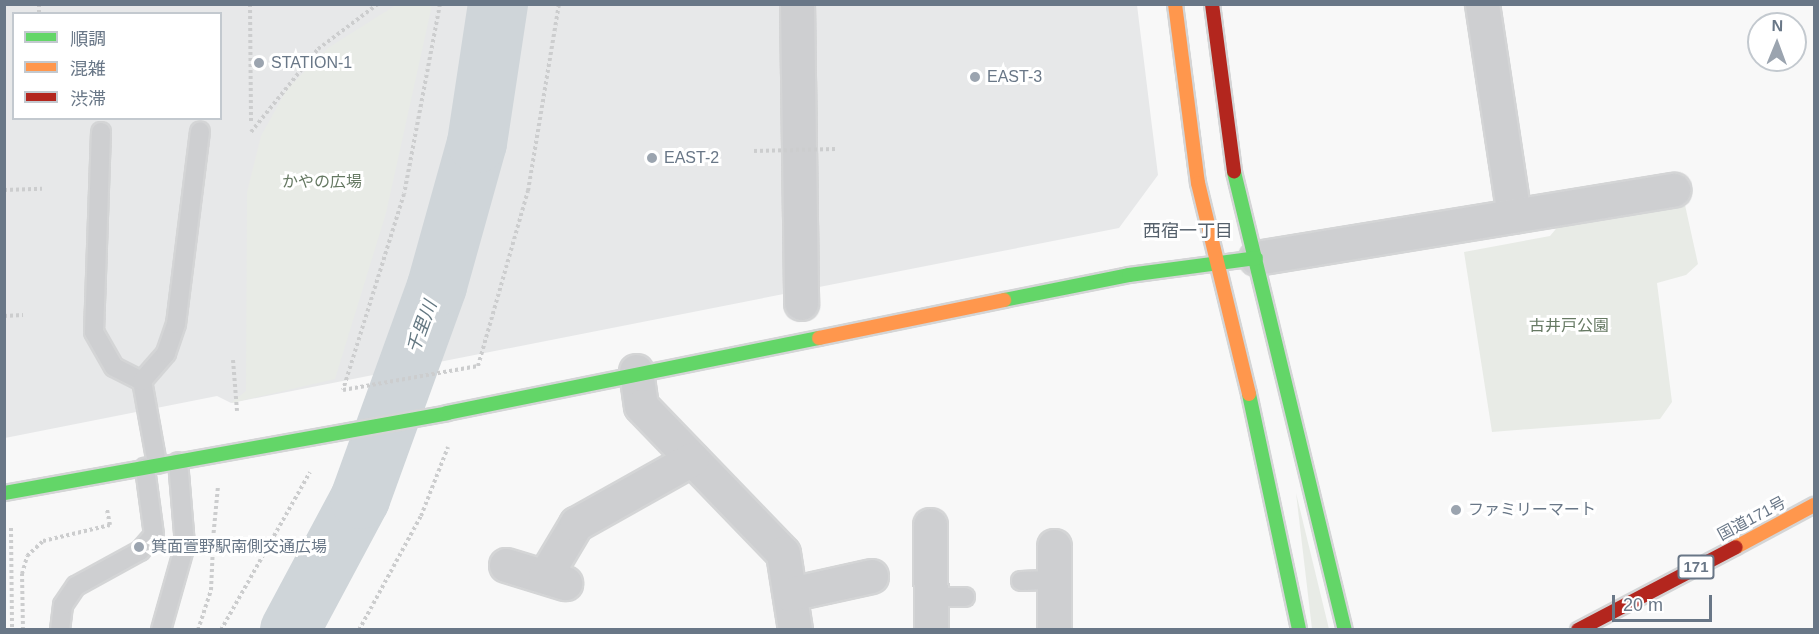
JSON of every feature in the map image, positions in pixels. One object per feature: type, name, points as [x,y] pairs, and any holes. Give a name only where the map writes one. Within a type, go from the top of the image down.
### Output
[{"type":"main road","points":[[1174,4],[1198,183],[1218,263],[1299,630]]},
{"type":"main road","points":[[1212,4],[1233,167],[1345,630]]},
{"type":"main road","points":[[4,493],[447,413],[636,371],[1129,275],[1256,258]]},
{"type":"main road","name":"国道171号","points":[[1578,630],[1815,505]]},
{"type":"street","points":[[797,4],[801,303]]},
{"type":"street","points":[[1482,4],[1514,216]]},
{"type":"street","points":[[1256,258],[1673,190]]},
{"type":"street","points":[[636,371],[641,406],[783,553],[795,630]]},
{"type":"street","points":[[506,565],[556,580],[576,524],[692,459]]},
{"type":"street","points":[[930,525],[931,630]]},
{"type":"street","points":[[1054,546],[1054,630]]},
{"type":"street","points":[[790,594],[871,576]]},
{"type":"lane","points":[[60,630],[63,604],[75,586],[140,551],[154,535],[151,466],[142,381],[166,353],[176,324],[200,130]]},
{"type":"lane","points":[[101,132],[94,332],[114,367],[142,381]]},
{"type":"lane","points":[[161,630],[185,545],[178,462]]},
{"type":"lane","points":[[1021,581],[1054,580]]},
{"type":"lane","points":[[931,597],[965,597]]},
{"type":"path","points":[[250,4],[251,122]]},
{"type":"path","points":[[251,132],[318,49],[378,4]]},
{"type":"path","points":[[440,4],[404,194],[343,390],[478,366],[528,191],[559,4]]},
{"type":"path","points":[[754,151],[835,149]]},
{"type":"path","points":[[4,190],[42,189]]},
{"type":"path","points":[[4,316],[23,315]]},
{"type":"path","points":[[233,360],[237,411]]},
{"type":"path","points":[[359,630],[422,516],[450,440]]},
{"type":"path","points":[[221,630],[310,478],[310,468]]},
{"type":"path","points":[[198,630],[211,590],[218,486]]},
{"type":"path","points":[[23,630],[22,574],[27,556],[43,541],[110,525],[106,506]]},
{"type":"path","points":[[11,528],[12,630]]},
{"type":"shaded area","points":[[4,5],[1137,5],[1158,175],[1119,228],[231,403],[217,396],[5,438]]},
{"type":"green space","name":"かやの広場","points":[[396,5],[432,5],[386,213],[335,379],[231,403],[246,391],[247,192],[261,136],[287,89],[328,48]]},
{"type":"green space","name":"古井戸公園","points":[[1685,205],[1698,264],[1686,275],[1657,283],[1672,402],[1660,419],[1492,432],[1464,252],[1550,236],[1560,224]]},
{"type":"green space","points":[[1296,493],[1329,629],[1312,629]]},
{"type":"waterway","name":"千里川","points":[[290,630],[360,499],[437,286],[477,143],[498,4]]},
{"type":"traffic: fast","points":[[1234,172],[1345,630]]},
{"type":"traffic: fast","points":[[1004,300],[1129,275],[1256,258]]},
{"type":"traffic: fast","points":[[4,493],[447,413],[819,338]]},
{"type":"traffic: fast","points":[[1249,394],[1299,630]]},
{"type":"traffic: slow","points":[[1175,4],[1198,183],[1249,394]]},
{"type":"traffic: slow","points":[[819,338],[1004,300]]},
{"type":"traffic: slow","points":[[1736,547],[1814,505]]},
{"type":"traffic: jam","points":[[1212,4],[1234,172]]},
{"type":"traffic: jam","points":[[1578,630],[1736,547]]},
{"type":"place","name":"STATION-1","points":[[259,63]]},
{"type":"place","name":"EAST-3","points":[[975,77]]},
{"type":"place","name":"EAST-2","points":[[652,158]]},
{"type":"place","name":"ファミリーマート","points":[[1456,510]]},
{"type":"place","name":"箕面萱野駅南側交通広場","points":[[139,547]]},
{"type":"district","name":"西宿一丁目","points":[[1188,231]]}]
